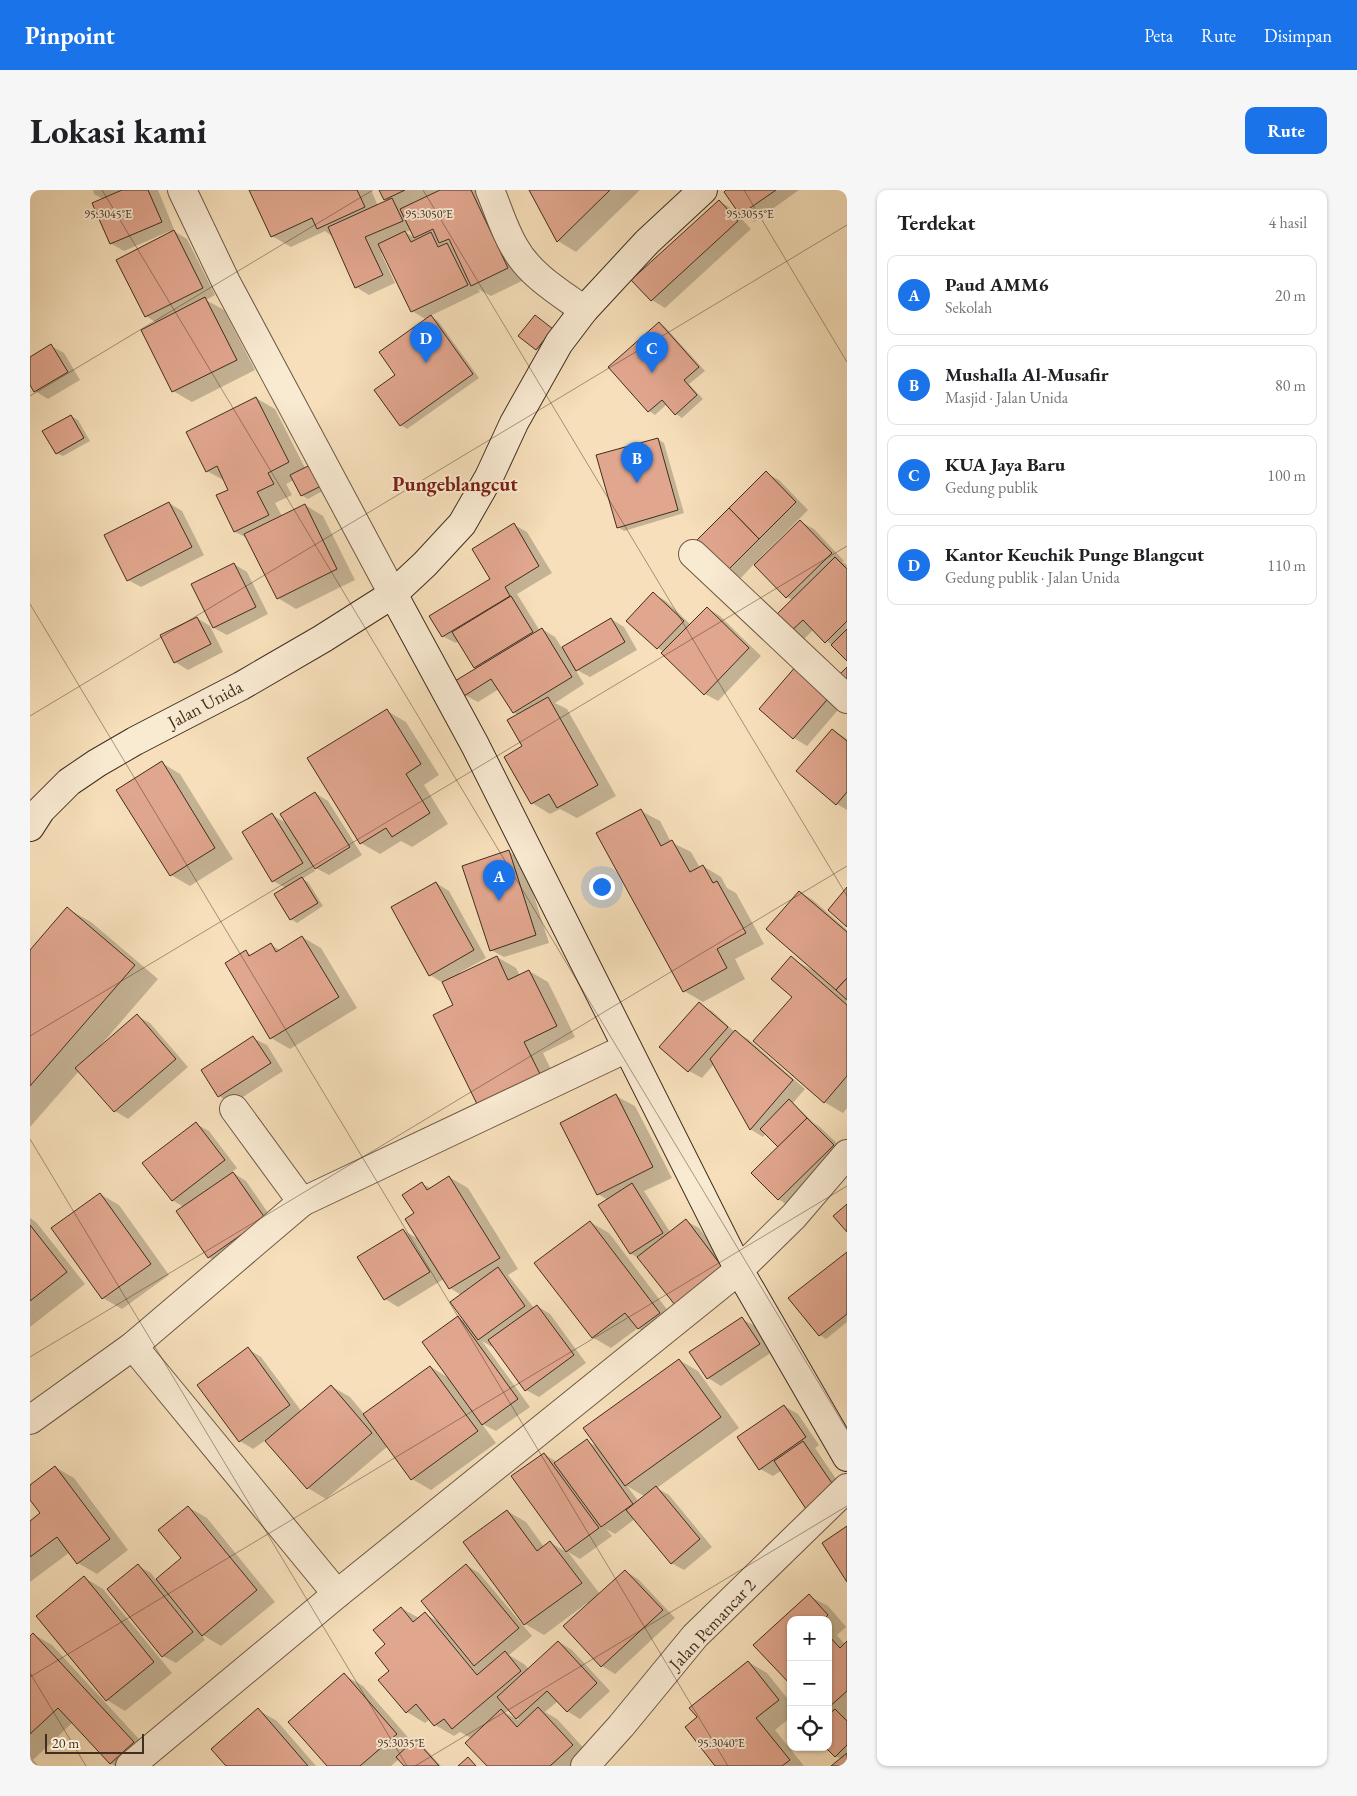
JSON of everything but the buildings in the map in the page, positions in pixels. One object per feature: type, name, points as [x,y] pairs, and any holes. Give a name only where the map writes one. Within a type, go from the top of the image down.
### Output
[{"type":"street","points":[[182,190],[226,282],[475,745],[739,1270],[847,1457]]},
{"type":"street","points":[[490,190],[504,226],[515,248],[525,262],[539,277],[584,310]]},
{"type":"street","name":"Jalan Unida","points":[[30,827],[41,810],[69,782],[97,762],[241,686],[322,639],[393,594],[425,564],[462,524],[489,477],[514,423],[559,343],[584,310],[647,242],[703,190]]},
{"type":"street","points":[[693,554],[847,699]]},
{"type":"street","points":[[30,1420],[133,1346],[302,1202],[627,1048]]},
{"type":"street","points":[[234,1109],[302,1202]]},
{"type":"street","points":[[130,1766],[337,1594],[739,1270],[794,1216],[847,1154]]},
{"type":"street","points":[[133,1346],[337,1594]]},
{"type":"street","name":"Jalan Pemancar 2","points":[[585,1766],[621,1726],[695,1636],[847,1488]]},
{"type":"place","name":"Kantor Keuchik Punge Blangcut","points":[[426,363]]},
{"type":"place","name":"KUA Jaya Baru","points":[[652,373]]},
{"type":"place","name":"Mushalla Al-Musafir","points":[[637,483]]},
{"type":"place","name":"Paud AMM6","points":[[499,901]]},
{"type":"district","name":"Pungeblangcut","points":[[455,484]]}]
